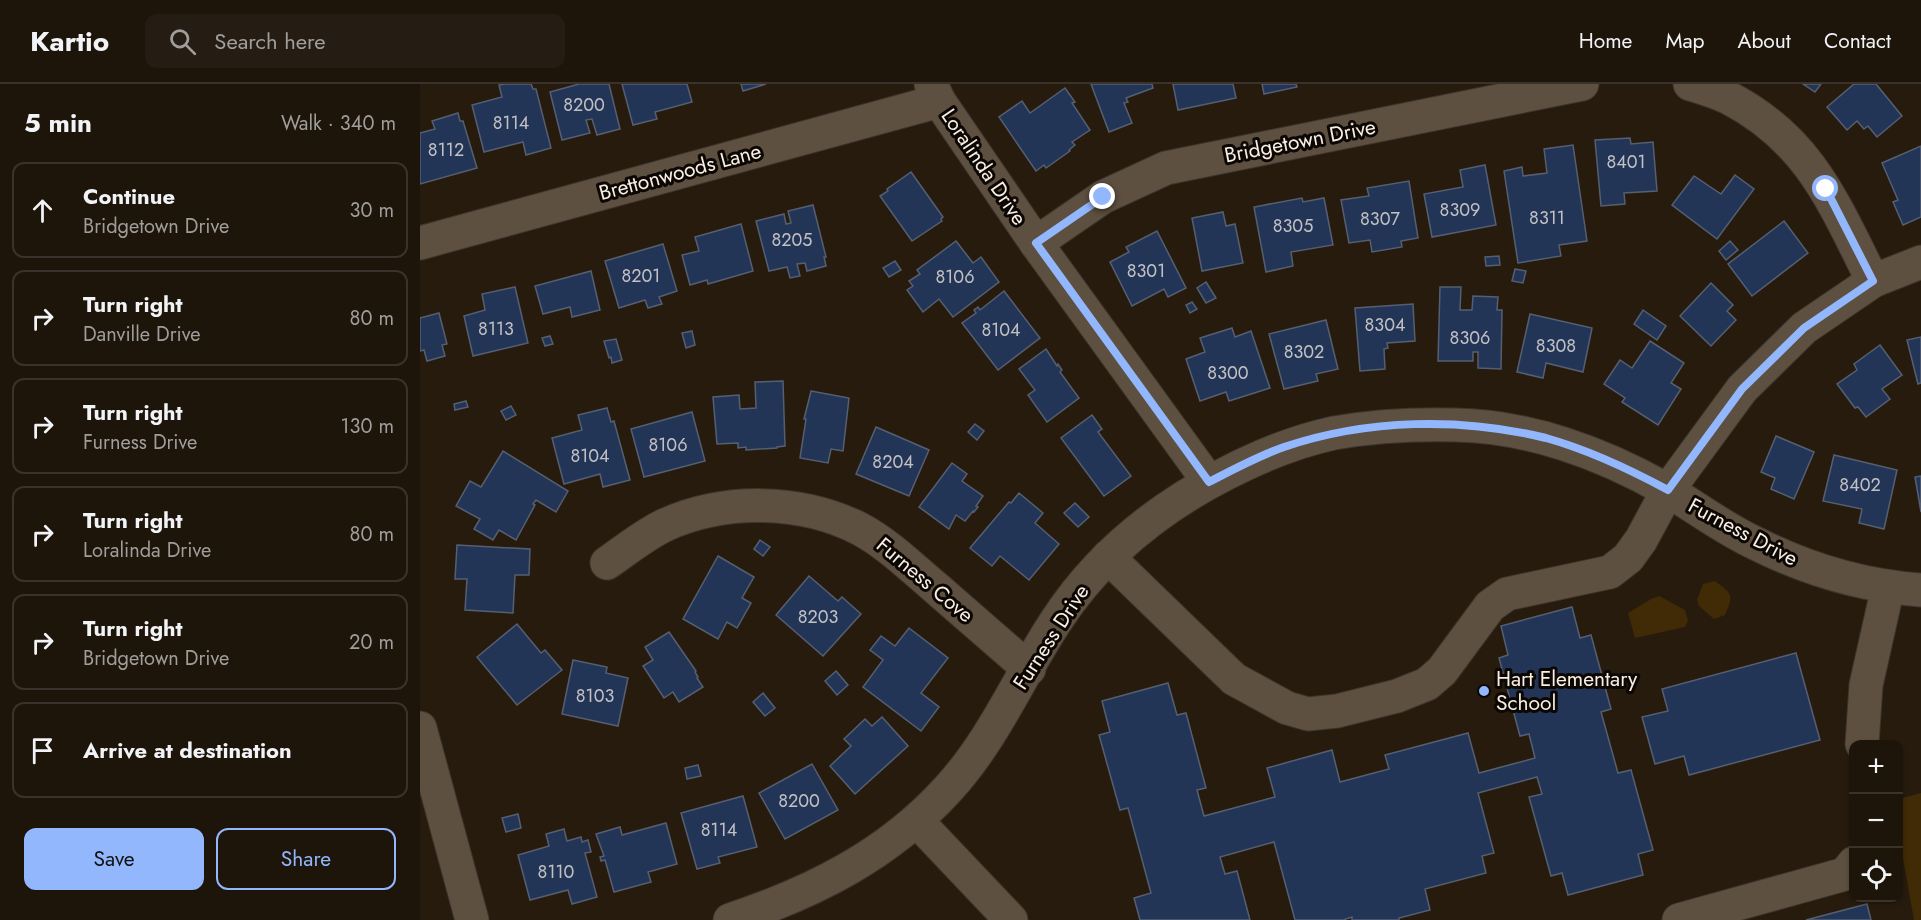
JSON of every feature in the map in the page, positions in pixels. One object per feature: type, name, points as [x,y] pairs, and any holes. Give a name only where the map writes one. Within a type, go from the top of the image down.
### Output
[{"type":"street","name":"Bridgetown Drive","points":[[1036,243],[1103,197],[1166,168],[1582,84]]},
{"type":"street","points":[[1690,84],[1727,97],[1761,117],[1790,141],[1826,189],[1873,281]]},
{"type":"street","name":"Loralinda Drive","points":[[935,93],[1036,243],[1209,482]]},
{"type":"street","name":"Brettonwoods Lane","points":[[420,243],[935,93]]},
{"type":"street","points":[[1108,556],[1234,679],[1287,708],[1308,714],[1337,711],[1397,696],[1427,684],[1442,671],[1490,606],[1507,594],[1610,572],[1628,558],[1641,540],[1668,490],[1742,389],[1804,328],[1873,281],[1921,262]]},
{"type":"street","name":"Furness Drive","points":[[730,920],[779,904],[822,885],[864,860],[917,821],[978,753],[1056,622],[1084,583],[1133,533],[1186,494],[1248,462],[1284,447],[1330,434],[1374,427],[1418,424],[1461,425],[1504,430],[1547,439],[1603,458],[1668,490],[1753,543],[1794,562],[1834,575],[1888,587],[1921,590]]},
{"type":"street","name":"Furness Cove","points":[[608,563],[644,536],[665,525],[724,507],[780,507],[812,513],[839,520],[859,529],[891,549],[1029,669]]},
{"type":"street","points":[[1862,740],[1866,685],[1888,587]]},
{"type":"street","points":[[420,728],[472,920]]},
{"type":"street","points":[[917,821],[1011,920]]},
{"type":"street","points":[[1679,920],[1845,874],[1849,869]]},
{"type":"shaded area","points":[[1715,581],[1728,592],[1731,599],[1725,615],[1714,619],[1699,606],[1697,600],[1703,584]]},
{"type":"shaded area","points":[[1659,596],[1685,610],[1688,621],[1685,627],[1635,638],[1628,613]]},
{"type":"shaded area","points":[[1921,793],[1921,920],[1914,920],[1903,858],[1903,798]]},
{"type":"building","points":[[531,84],[533,89],[536,89],[551,148],[526,155],[523,142],[484,152],[472,105],[502,97],[499,85]]},
{"type":"building","points":[[579,84],[609,84],[620,129],[597,135],[592,119],[586,120],[590,133],[562,140],[550,92]]},
{"type":"building","points":[[622,84],[687,84],[692,102],[655,112],[657,119],[633,125]]},
{"type":"building","points":[[741,84],[766,84],[743,91]]},
{"type":"building","points":[[1091,84],[1152,84],[1153,88],[1126,98],[1128,102],[1124,103],[1132,123],[1109,132]]},
{"type":"building","points":[[1173,84],[1233,84],[1236,98],[1178,110]]},
{"type":"building","points":[[1262,84],[1296,84],[1297,87],[1264,94]]},
{"type":"building","points":[[1803,84],[1821,84],[1815,92]]},
{"type":"building","points":[[1854,84],[1876,84],[1902,116],[1877,137],[1868,126],[1864,129],[1857,121],[1847,130],[1827,107]]},
{"type":"building","points":[[1065,88],[1090,130],[1072,142],[1075,145],[1070,151],[1046,168],[1044,165],[1036,171],[999,117],[1022,101],[1030,113]]},
{"type":"building","points":[[458,113],[460,121],[463,121],[477,168],[420,184],[420,133],[435,129],[432,121]]},
{"type":"building","points":[[1630,138],[1631,144],[1653,142],[1657,191],[1624,193],[1625,204],[1601,206],[1595,140]]},
{"type":"building","points":[[1573,145],[1587,241],[1559,245],[1561,256],[1518,263],[1504,171],[1522,167],[1523,176],[1547,173],[1544,149]]},
{"type":"building","points":[[1921,146],[1921,217],[1903,225],[1893,202],[1898,200],[1882,163]]},
{"type":"building","points":[[1485,165],[1496,225],[1432,237],[1424,194],[1463,187],[1460,170]]},
{"type":"building","points":[[911,172],[943,217],[942,221],[912,241],[880,196]]},
{"type":"building","points":[[1735,175],[1754,189],[1717,239],[1672,205],[1694,176],[1721,194]]},
{"type":"building","points":[[1409,181],[1418,238],[1401,241],[1402,247],[1372,252],[1370,240],[1349,243],[1341,200],[1369,196],[1367,188]]},
{"type":"building","points":[[1302,198],[1303,202],[1324,198],[1333,245],[1291,252],[1293,266],[1266,272],[1254,207]]},
{"type":"building","points":[[813,205],[826,257],[824,257],[826,266],[807,271],[805,263],[797,264],[800,276],[790,278],[787,267],[769,271],[756,221],[784,214],[786,224],[791,223],[788,211]]},
{"type":"building","points":[[1223,212],[1226,226],[1235,224],[1243,263],[1202,271],[1192,218]]},
{"type":"building","points":[[1784,221],[1808,253],[1752,296],[1728,264]]},
{"type":"building","points":[[741,224],[753,271],[708,284],[707,280],[690,285],[682,255],[699,251],[695,237]]},
{"type":"building","points":[[1157,231],[1186,288],[1168,297],[1164,289],[1132,306],[1110,262],[1129,252],[1126,247]]},
{"type":"building","points":[[956,241],[973,263],[981,257],[999,282],[953,317],[939,299],[923,312],[907,290],[913,286],[909,281],[920,274],[917,270]]},
{"type":"building","points":[[1730,241],[1738,250],[1726,260],[1719,251]]},
{"type":"building","points":[[663,244],[677,291],[659,297],[662,304],[648,308],[645,300],[619,308],[605,261]]},
{"type":"building","points":[[1499,256],[1500,265],[1486,266],[1485,257]]},
{"type":"building","points":[[895,261],[901,270],[889,277],[883,268]]},
{"type":"building","points":[[1515,269],[1526,271],[1523,283],[1512,281]]},
{"type":"building","points":[[591,271],[600,310],[572,317],[570,307],[543,314],[535,286]]},
{"type":"building","points":[[1206,282],[1216,298],[1206,303],[1197,288]]},
{"type":"building","points":[[1711,283],[1733,305],[1727,311],[1736,320],[1711,346],[1680,316]]},
{"type":"building","points":[[515,287],[528,343],[473,356],[464,316],[485,310],[482,294]]},
{"type":"building","points":[[1440,287],[1461,287],[1460,310],[1472,310],[1473,296],[1498,297],[1497,310],[1502,310],[1501,369],[1478,368],[1478,352],[1473,352],[1473,361],[1438,361]]},
{"type":"building","points":[[1004,291],[1040,338],[998,370],[962,323],[976,313],[974,310],[978,307],[980,310]]},
{"type":"building","points":[[1192,302],[1197,309],[1190,313],[1186,305]]},
{"type":"building","points":[[1413,304],[1415,341],[1387,343],[1388,348],[1384,349],[1385,369],[1360,371],[1355,308]]},
{"type":"building","points":[[1643,310],[1666,326],[1657,340],[1634,324]]},
{"type":"building","points":[[439,313],[447,344],[442,345],[445,356],[427,361],[424,350],[420,351],[420,318]]},
{"type":"building","points":[[1530,314],[1592,328],[1583,372],[1546,363],[1543,378],[1517,372]]},
{"type":"building","points":[[1326,320],[1338,369],[1316,374],[1318,381],[1284,389],[1269,334]]},
{"type":"building","points":[[1232,328],[1235,337],[1251,331],[1270,388],[1229,401],[1226,392],[1200,401],[1186,359],[1205,352],[1200,338]]},
{"type":"building","points":[[692,331],[695,345],[686,348],[682,333]]},
{"type":"building","points":[[550,336],[553,344],[545,346],[542,338]]},
{"type":"building","points":[[1921,337],[1921,383],[1918,384],[1907,340]]},
{"type":"building","points":[[616,339],[622,360],[612,363],[604,341]]},
{"type":"building","points":[[1650,341],[1684,363],[1671,383],[1681,389],[1658,425],[1622,402],[1625,398],[1604,384],[1620,360],[1632,368]]},
{"type":"building","points":[[1880,345],[1902,375],[1882,389],[1890,399],[1866,417],[1858,407],[1855,408],[1837,384],[1857,370],[1854,364]]},
{"type":"building","points":[[1046,349],[1079,398],[1047,422],[1028,395],[1035,390],[1019,369]]},
{"type":"building","points":[[783,381],[785,446],[746,450],[746,447],[738,448],[738,443],[717,444],[713,397],[739,395],[740,409],[756,408],[755,382]]},
{"type":"building","points":[[811,391],[849,398],[843,451],[831,449],[828,463],[800,458],[806,419],[804,419]]},
{"type":"building","points":[[466,401],[468,407],[455,410],[454,404]]},
{"type":"building","points":[[511,406],[516,415],[506,420],[501,411]]},
{"type":"building","points":[[607,408],[611,422],[614,421],[630,480],[603,487],[600,474],[564,484],[552,438],[582,430],[578,415]]},
{"type":"building","points":[[692,412],[705,461],[644,477],[631,429]]},
{"type":"building","points":[[1092,415],[1102,429],[1098,432],[1131,476],[1104,496],[1061,438]]},
{"type":"building","points":[[975,424],[984,431],[977,440],[968,432]]},
{"type":"building","points":[[876,427],[929,450],[909,496],[856,474]]},
{"type":"building","points":[[1776,436],[1814,452],[1794,499],[1771,489],[1775,478],[1761,472]]},
{"type":"building","points":[[503,451],[568,491],[556,512],[536,500],[516,540],[499,530],[493,540],[474,529],[480,519],[456,506],[470,481],[481,487]]},
{"type":"building","points":[[1834,455],[1897,470],[1884,529],[1859,523],[1862,509],[1823,501]]},
{"type":"building","points":[[952,463],[967,474],[962,481],[983,496],[976,506],[978,507],[965,521],[956,515],[949,529],[919,507]]},
{"type":"building","points":[[1921,476],[1921,512],[1915,477]]},
{"type":"building","points":[[1019,493],[1043,513],[1035,523],[1059,544],[1029,580],[1000,556],[992,566],[970,548]]},
{"type":"building","points":[[1075,503],[1089,517],[1078,527],[1064,513]]},
{"type":"building","points":[[760,540],[770,547],[763,556],[754,549]]},
{"type":"building","points":[[457,545],[530,549],[529,575],[515,575],[513,613],[465,610],[467,579],[455,579]]},
{"type":"building","points":[[718,556],[754,577],[742,598],[751,603],[737,628],[727,622],[718,639],[683,619]]},
{"type":"building","points":[[809,576],[838,601],[842,597],[861,614],[823,656],[776,615]]},
{"type":"building","points":[[1572,607],[1580,638],[1591,635],[1611,709],[1601,712],[1618,773],[1631,770],[1653,850],[1638,854],[1643,875],[1568,895],[1562,873],[1551,876],[1529,797],[1542,794],[1537,777],[1478,793],[1494,853],[1482,856],[1486,873],[1425,889],[1430,910],[1399,918],[1399,920],[1352,920],[1352,917],[1343,920],[1295,920],[1274,842],[1220,857],[1225,874],[1237,871],[1250,920],[1140,920],[1134,898],[1151,893],[1128,808],[1120,810],[1099,735],[1110,732],[1102,701],[1168,683],[1177,715],[1186,713],[1206,788],[1197,790],[1204,816],[1275,797],[1267,768],[1332,750],[1340,782],[1389,769],[1385,755],[1468,733],[1479,773],[1535,758],[1529,734],[1520,736],[1499,658],[1508,655],[1501,626]]},
{"type":"building","points":[[517,624],[541,653],[545,650],[562,670],[517,705],[477,657]]},
{"type":"building","points":[[909,628],[948,658],[921,693],[939,707],[921,731],[863,687],[883,660],[870,650],[881,636],[895,646]]},
{"type":"building","points":[[669,632],[696,671],[697,678],[703,687],[679,702],[673,692],[664,698],[643,666],[653,660],[645,647]]},
{"type":"building","points":[[1796,653],[1820,740],[1689,775],[1684,756],[1655,764],[1642,717],[1668,711],[1662,689]]},
{"type":"building","points":[[573,660],[607,667],[606,673],[628,678],[618,726],[562,714]]},
{"type":"building","points":[[836,671],[848,685],[837,695],[825,681]]},
{"type":"building","points":[[763,693],[775,708],[765,716],[753,702]]},
{"type":"building","points":[[882,717],[908,746],[855,794],[830,766],[851,746],[844,739],[865,719],[872,726]]},
{"type":"building","points":[[812,764],[838,810],[785,839],[759,793]]},
{"type":"building","points":[[698,765],[701,776],[687,779],[685,768]]},
{"type":"building","points":[[743,796],[757,847],[718,857],[720,863],[697,869],[681,813]]},
{"type":"building","points":[[518,814],[521,828],[506,832],[502,818]]},
{"type":"building","points":[[666,823],[677,864],[648,872],[651,882],[614,892],[605,860],[601,861],[600,857],[604,856],[596,834],[620,827],[622,835]]},
{"type":"building","points":[[564,829],[567,841],[581,837],[582,842],[588,840],[591,852],[585,853],[597,897],[572,904],[568,890],[530,900],[518,855],[549,846],[546,834]]},
{"type":"building","points":[[1867,904],[1871,920],[1806,920]]},
{"type":"place","name":"Hart Elementary School","points":[[1484,691]]},
{"type":"route","points":[[1103,197],[1036,243],[1209,482],[1284,447],[1330,434],[1374,427],[1418,424],[1461,425],[1504,430],[1547,439],[1603,458],[1668,490],[1742,389],[1804,328],[1873,281],[1826,189]]}]
